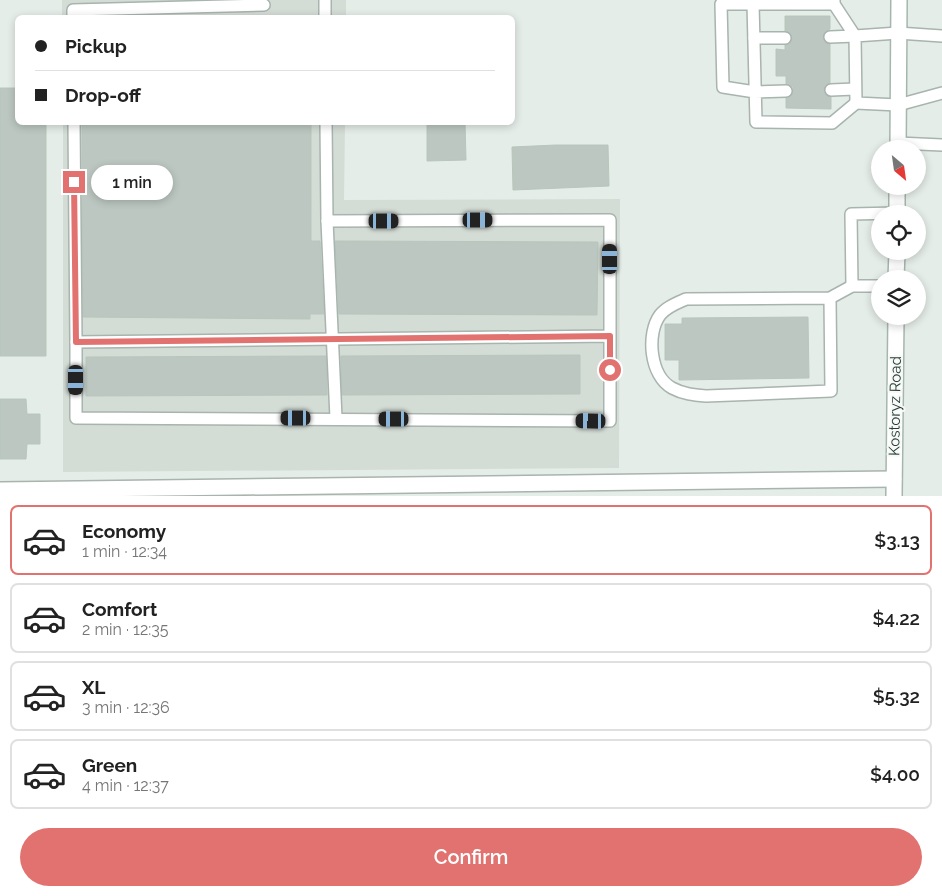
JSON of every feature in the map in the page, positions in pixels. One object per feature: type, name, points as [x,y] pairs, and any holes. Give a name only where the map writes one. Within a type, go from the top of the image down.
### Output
[{"type":"street","points":[[898,140],[899,0]]},
{"type":"street","name":"Kostoryz Road","points":[[894,496],[896,325]]},
{"type":"street","points":[[0,490],[323,491],[894,479]]},
{"type":"lane","points":[[325,0],[325,15]]},
{"type":"lane","points":[[753,2],[756,122],[832,123],[856,103],[898,105],[942,93]]},
{"type":"lane","points":[[786,91],[755,92],[723,87],[721,4],[834,2],[855,36],[856,103]]},
{"type":"lane","points":[[73,15],[73,10],[264,5]]},
{"type":"lane","points":[[830,36],[898,33],[942,36]]},
{"type":"lane","points":[[754,38],[785,38]]},
{"type":"lane","points":[[830,90],[855,89]]},
{"type":"lane","points":[[74,125],[76,418],[610,421],[610,220],[327,221]]},
{"type":"lane","points":[[326,125],[331,340],[336,418]]},
{"type":"lane","points":[[926,145],[942,145]]},
{"type":"lane","points":[[852,286],[851,214],[871,214]]},
{"type":"lane","points":[[830,298],[831,391],[706,396],[686,394],[670,388],[661,378],[655,366],[653,338],[654,329],[660,315],[672,305],[686,299],[830,298],[852,286],[871,286]]},
{"type":"lane","points":[[76,342],[610,336]]},
{"type":"shaded area","points":[[62,0],[346,0],[346,15],[62,15]]},
{"type":"shaded area","points":[[63,125],[345,125],[344,200],[620,199],[619,468],[63,472]]},
{"type":"building","points":[[785,16],[830,16],[830,29],[826,31],[823,37],[824,41],[830,44],[830,83],[827,84],[824,90],[825,94],[831,97],[831,109],[786,108],[786,98],[792,95],[793,87],[786,84],[786,76],[776,76],[776,49],[785,50],[785,45],[789,44],[792,38],[791,34],[785,31]]},
{"type":"building","points":[[0,88],[15,88],[15,125],[46,125],[46,356],[0,356]]},
{"type":"building","points":[[82,125],[311,125],[311,241],[320,241],[324,314],[310,314],[310,319],[83,317]]},
{"type":"building","points":[[427,125],[465,125],[466,160],[427,161]]},
{"type":"building","points":[[608,145],[609,186],[513,190],[512,147]]},
{"type":"building","points":[[335,241],[598,242],[597,315],[339,314]]},
{"type":"building","points":[[808,317],[809,378],[679,380],[679,360],[665,360],[665,324],[682,324],[682,318]]},
{"type":"building","points":[[580,355],[580,394],[342,395],[341,356]]},
{"type":"building","points":[[326,356],[327,395],[86,396],[86,357]]},
{"type":"building","points":[[0,399],[26,399],[27,414],[40,414],[40,444],[27,444],[26,459],[0,459]]},
{"type":"route","points":[[74,182],[76,342],[610,336],[610,370]]}]
